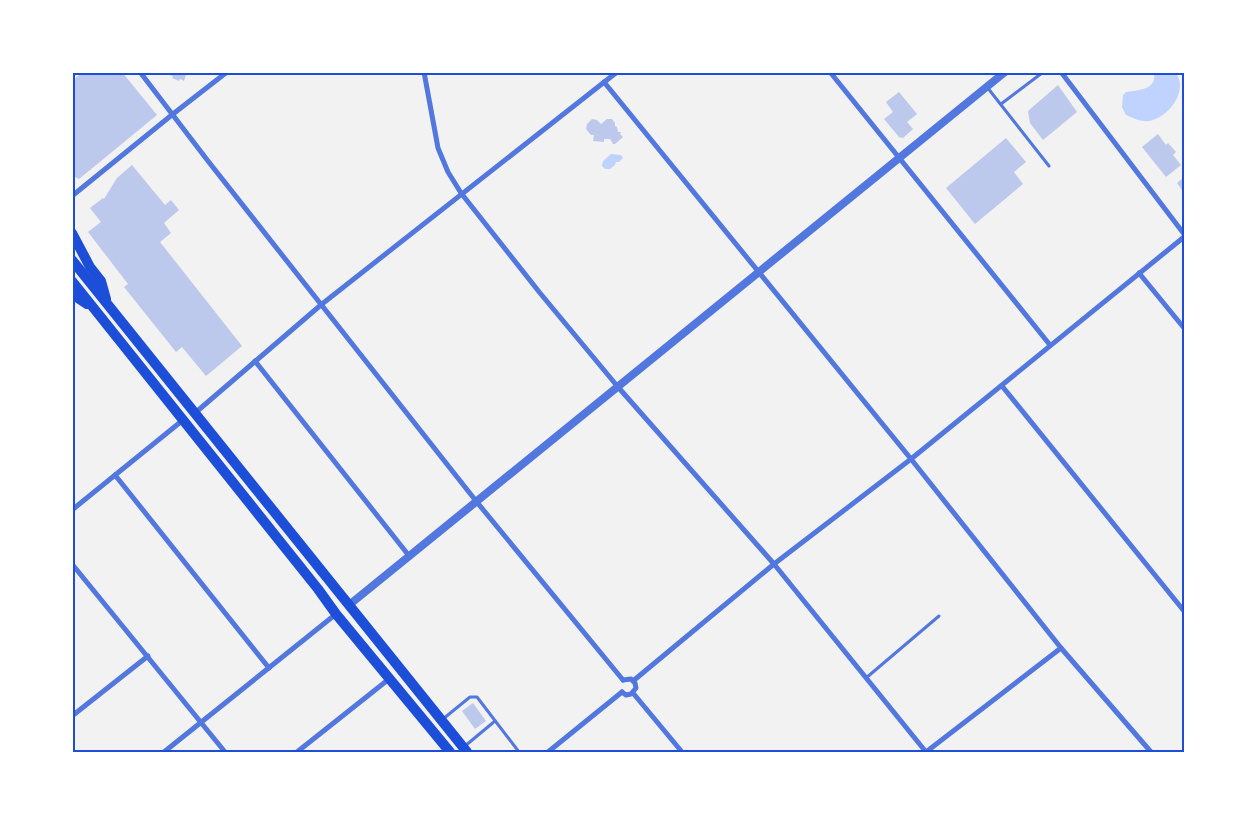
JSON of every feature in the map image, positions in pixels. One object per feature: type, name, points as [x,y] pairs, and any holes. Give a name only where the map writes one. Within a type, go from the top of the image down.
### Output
[{"type":"highway","points":[[72,233],[90,267],[101,281],[108,304]]},
{"type":"highway","points":[[72,260],[465,750]]},
{"type":"highway","points":[[72,281],[336,614],[450,752]]},
{"type":"highway","points":[[72,294],[100,314]]},
{"type":"street","points":[[140,72],[476,501],[623,680]]},
{"type":"street","points":[[72,196],[228,72]]},
{"type":"street","points":[[424,72],[426,92],[438,148],[448,172],[461,193],[618,387],[774,564],[926,752],[1061,648]]},
{"type":"street","points":[[195,413],[254,360],[322,304],[617,72]]},
{"type":"street","points":[[830,72],[1050,345]]},
{"type":"street","points":[[349,605],[1004,72]]},
{"type":"street","points":[[633,681],[774,564],[911,459],[1184,236],[1061,72]]},
{"type":"street","points":[[604,82],[911,459],[1061,648],[1151,752]]},
{"type":"street","points":[[1140,273],[1184,328]]},
{"type":"street","points":[[254,360],[410,557]]},
{"type":"street","points":[[1002,386],[1184,611]]},
{"type":"street","points":[[72,510],[183,420]]},
{"type":"street","points":[[115,475],[269,668]]},
{"type":"street","points":[[72,564],[75,571],[148,656],[225,752]]},
{"type":"street","points":[[164,752],[336,614]]},
{"type":"street","points":[[72,716],[148,656]]},
{"type":"street","points":[[297,752],[389,679]]},
{"type":"street","points":[[623,680],[633,681],[636,688],[633,693],[626,695],[622,692],[620,688],[623,680]]},
{"type":"street","points":[[548,752],[622,692]]},
{"type":"street","points":[[633,693],[682,752]]},
{"type":"lane","points":[[1001,104],[1042,73]]},
{"type":"lane","points":[[987,87],[1049,166]]},
{"type":"lane","points":[[866,678],[939,616]]},
{"type":"lane","points":[[441,720],[470,697],[478,697],[519,752]]},
{"type":"lane","points":[[465,750],[495,720]]},
{"type":"water","points":[[1154,73],[1176,73],[1180,88],[1174,103],[1163,115],[1149,121],[1126,115],[1122,107],[1123,95],[1126,92],[1141,90],[1150,86],[1153,83]]},
{"type":"water","points":[[611,154],[621,155],[623,158],[610,169],[605,169],[602,166],[603,161]]},
{"type":"building","points":[[83,72],[122,72],[157,115],[79,179],[72,175],[72,81]]},
{"type":"building","points":[[169,72],[187,72],[184,81],[180,79],[179,81],[172,78],[173,76],[169,75]]},
{"type":"building","points":[[1058,85],[1077,112],[1043,140],[1030,123],[1028,111]]},
{"type":"building","points":[[899,92],[917,114],[907,122],[913,129],[903,138],[899,137],[884,119],[893,112],[886,102]]},
{"type":"building","points":[[592,119],[597,120],[601,124],[607,119],[612,119],[618,132],[621,132],[620,134],[623,137],[615,144],[610,139],[604,139],[604,142],[593,141],[594,135],[591,135],[586,129],[587,124]]},
{"type":"building","points":[[1158,134],[1166,145],[1168,143],[1176,152],[1173,155],[1181,165],[1166,177],[1142,147]]},
{"type":"building","points":[[1006,138],[1026,162],[1014,172],[1023,184],[975,224],[946,188]]},
{"type":"building","points":[[132,165],[165,205],[171,200],[179,210],[164,223],[171,233],[160,242],[242,346],[206,376],[182,347],[176,352],[124,287],[128,284],[88,232],[101,222],[90,208],[104,199],[117,178]]},
{"type":"building","points":[[1184,177],[1184,193],[1177,183]]},
{"type":"building","points":[[473,703],[486,721],[475,729],[462,711]]}]
